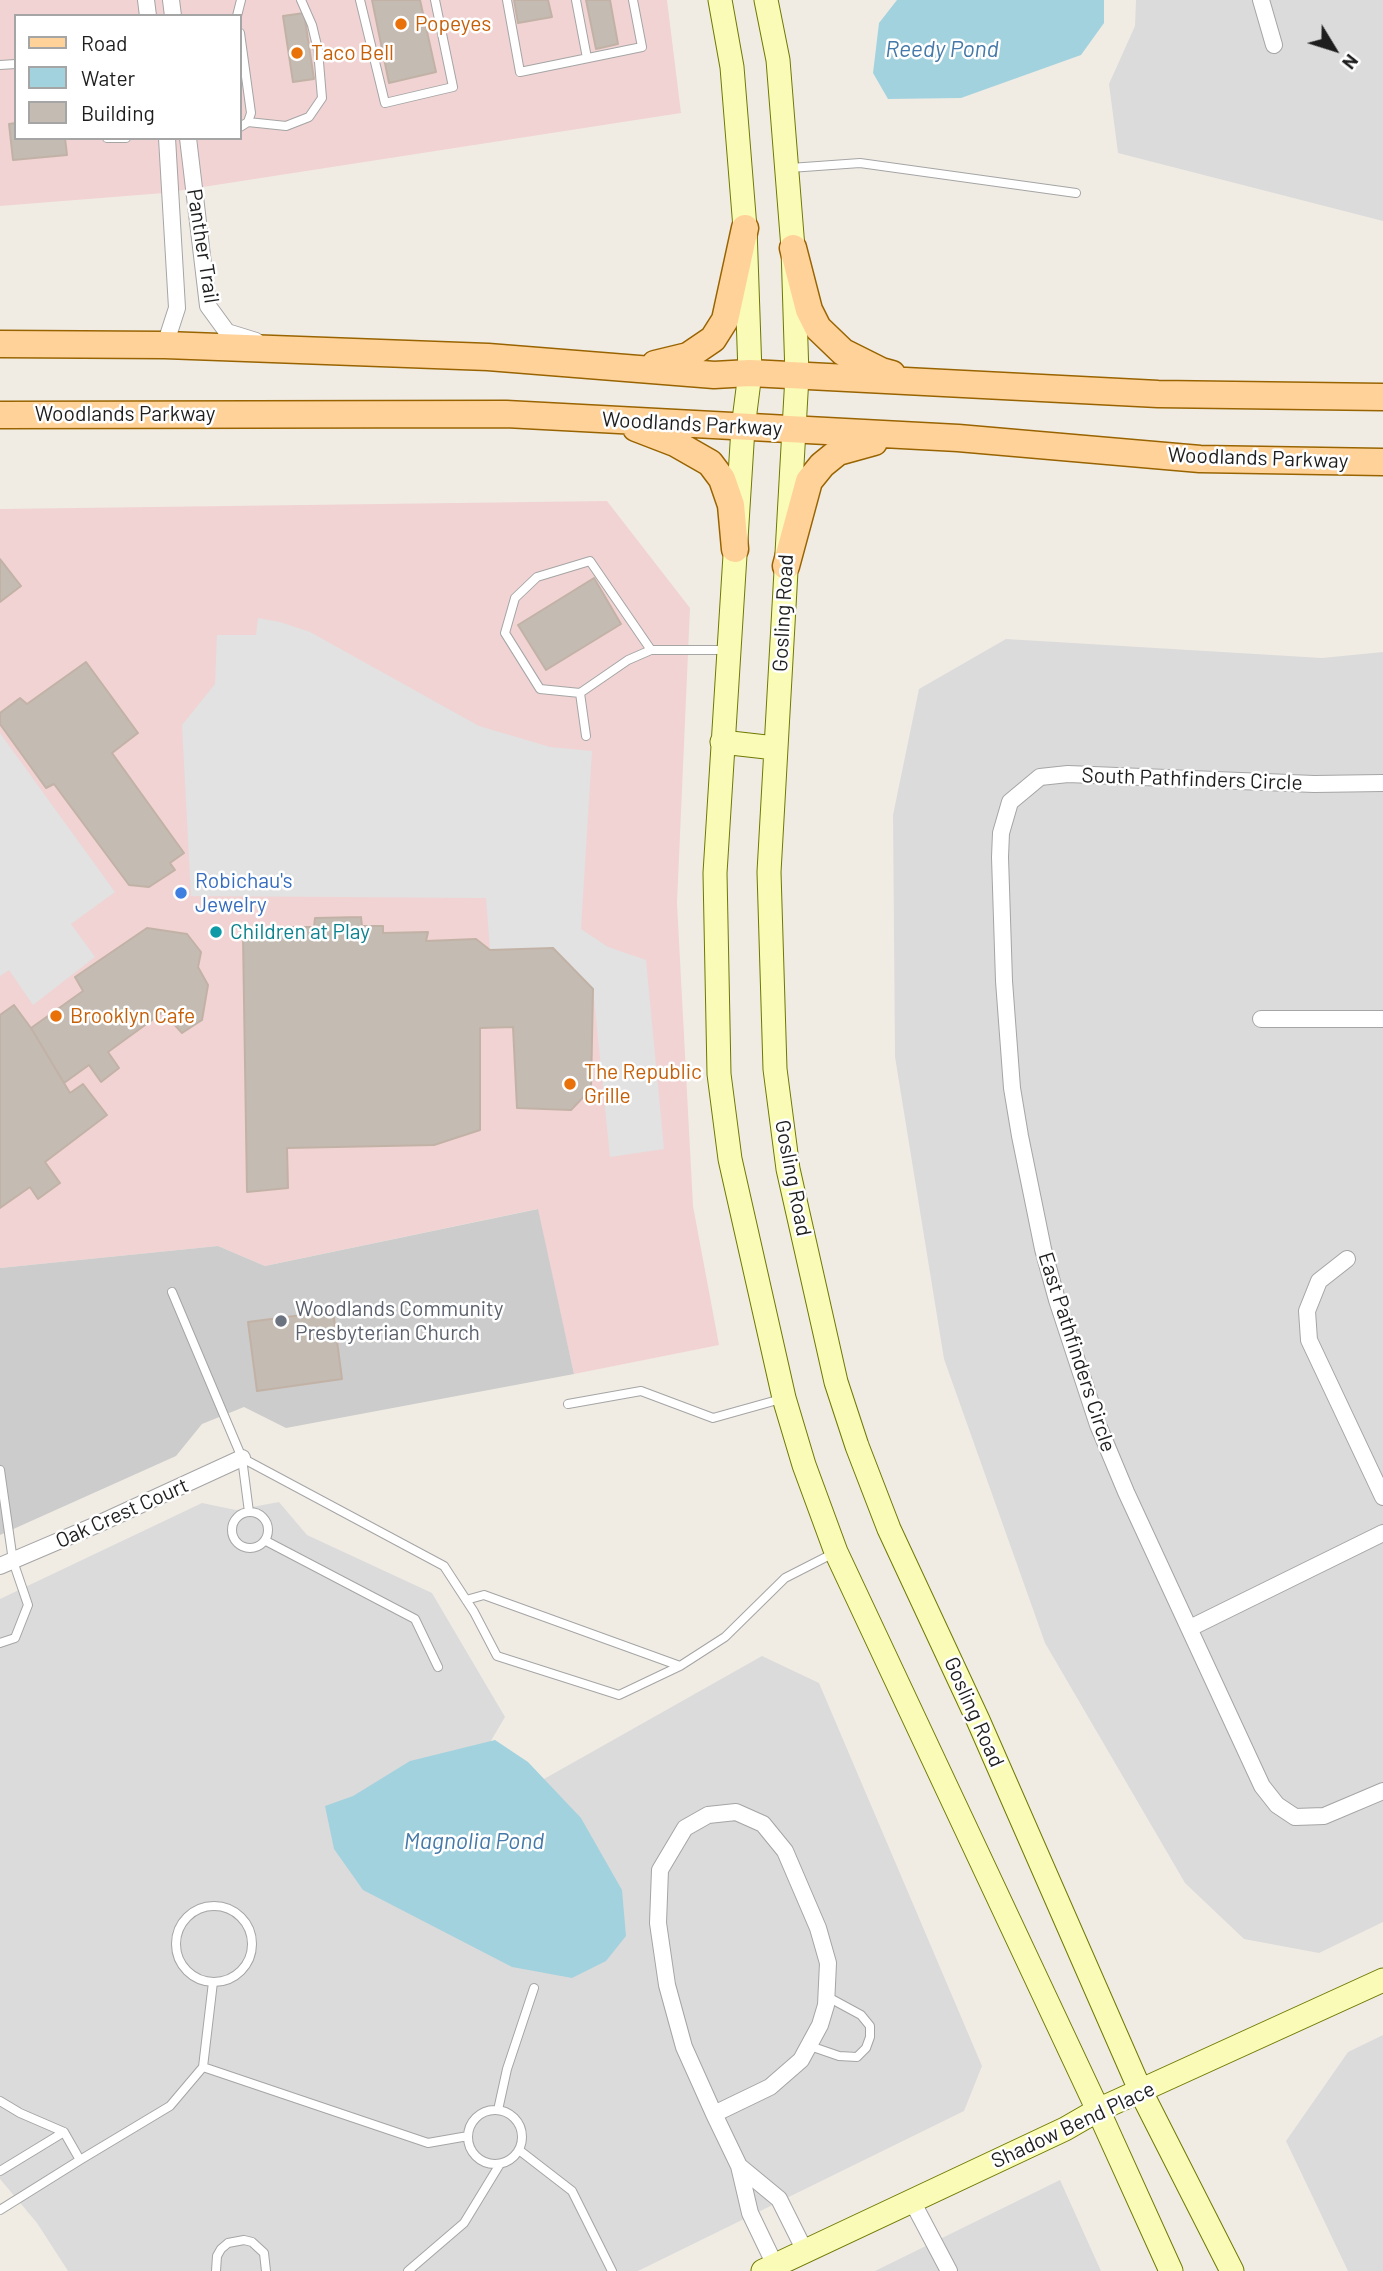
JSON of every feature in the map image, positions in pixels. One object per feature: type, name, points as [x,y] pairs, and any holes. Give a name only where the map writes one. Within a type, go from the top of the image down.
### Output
[{"type":"main road","points":[[719,0],[732,67],[746,228],[750,373],[743,428],[715,873],[719,1074],[730,1158],[784,1398],[804,1465],[836,1552],[1171,2271]]},
{"type":"main road","name":"Gosling Road","points":[[766,0],[778,60],[787,168],[793,248],[797,376],[769,872],[775,1069],[788,1169],[836,1382],[889,1529],[978,1720],[1141,2092],[1232,2271]]},
{"type":"main road","points":[[629,368],[688,356],[713,339],[725,320],[746,228]]},
{"type":"main road","points":[[793,248],[809,310],[818,328],[829,341],[843,352],[881,371],[925,382]]},
{"type":"main road","points":[[0,344],[164,345],[488,357],[714,375],[750,373],[1158,394],[1383,397]]},
{"type":"main road","name":"Woodlands Parkway","points":[[0,415],[506,414],[958,438],[1200,459],[1383,462]]},
{"type":"main road","points":[[611,419],[675,443],[710,463],[722,479],[731,505],[735,549]]},
{"type":"main road","points":[[786,566],[809,481],[822,465],[838,452],[905,436]]},
{"type":"main road","points":[[722,742],[775,748]]},
{"type":"main road","name":"Shadow Bend Place","points":[[769,2268],[1065,2129],[1098,2110],[1383,1980]]},
{"type":"street","points":[[1261,0],[1274,45]]},
{"type":"street","name":"Panther Trail","points":[[164,345],[177,308],[167,140]]},
{"type":"street","name":"Panther Trail","points":[[188,140],[208,306],[227,332],[285,350]]},
{"type":"street","name":"South Pathfinders Circle","points":[[1010,802],[1040,777],[1068,774],[1261,782],[1383,783]]},
{"type":"street","name":"East Pathfinders Circle","points":[[1010,802],[1001,832],[1000,870],[1011,1075],[1020,1136],[1043,1249],[1056,1300],[1098,1424],[1126,1492],[1262,1786],[1277,1805],[1295,1817],[1324,1816],[1383,1791]]},
{"type":"street","points":[[1261,1020],[1383,1019]]},
{"type":"street","points":[[1347,1259],[1319,1281],[1307,1311],[1309,1340],[1383,1497]]},
{"type":"street","name":"Oak Crest Court","points":[[6,1563],[242,1458]]},
{"type":"street","points":[[1190,1628],[1383,1532]]},
{"type":"street","points":[[714,2114],[770,2087],[801,2060],[820,2025],[826,1996],[828,1963],[818,1927],[785,1851],[763,1824],[736,1812],[708,1815],[685,1828],[660,1870],[657,1895],[661,1952],[669,1995],[681,2036],[714,2114],[739,2166],[750,2213],[769,2268]]},
{"type":"street","points":[[739,2166],[779,2199],[805,2251]]},
{"type":"street","points":[[912,2201],[949,2271]]},
{"type":"lane","points":[[242,48],[251,113],[244,124],[286,126],[309,117],[323,98],[318,50],[312,24],[301,0]]},
{"type":"lane","points":[[360,0],[384,103],[453,87],[435,0]]},
{"type":"lane","points":[[507,0],[520,72],[642,47],[633,0]]},
{"type":"lane","points":[[576,0],[587,58]]},
{"type":"lane","points":[[787,168],[860,163],[1076,192]]},
{"type":"lane","points":[[651,650],[590,561],[537,577],[514,598],[505,634],[540,689],[580,693],[628,660],[651,650],[728,650]]},
{"type":"lane","points":[[580,693],[586,736]]},
{"type":"lane","points":[[172,1292],[242,1458],[249,1512]]},
{"type":"lane","points":[[568,1404],[641,1391],[713,1418],[784,1398]]},
{"type":"lane","points":[[242,1458],[444,1566],[497,1656],[619,1695],[680,1666],[724,1637],[785,1578],[836,1552]]},
{"type":"lane","points":[[0,1470],[6,1563],[28,1605],[15,1638],[0,1643]]},
{"type":"lane","points":[[249,1512],[260,1515],[268,1524],[266,1541],[256,1548],[244,1548],[232,1534],[234,1522],[249,1512]]},
{"type":"lane","points":[[266,1541],[415,1619],[438,1667]]},
{"type":"lane","points":[[466,1600],[484,1595],[680,1666]]},
{"type":"lane","points":[[211,1906],[224,1907],[235,1913],[250,1931],[252,1943],[245,1966],[236,1975],[214,1982],[201,1980],[190,1974],[181,1964],[176,1939],[180,1927],[188,1917],[211,1906]]},
{"type":"lane","points":[[0,2210],[170,2106],[203,2067],[214,1982]]},
{"type":"lane","points":[[498,2110],[507,2069],[534,1989]]},
{"type":"lane","points":[[810,2046],[839,2056],[857,2057],[866,2048],[870,2037],[870,2026],[860,2015],[826,1996]]},
{"type":"lane","points":[[203,2067],[428,2143],[468,2136]]},
{"type":"lane","points":[[0,2101],[64,2132],[80,2160]]},
{"type":"lane","points":[[498,2110],[519,2124],[522,2132],[519,2150],[514,2157],[500,2164],[488,2164],[473,2153],[468,2136],[474,2120],[498,2110]]},
{"type":"lane","points":[[0,2171],[64,2132]]},
{"type":"lane","points":[[519,2150],[572,2191],[612,2271]]},
{"type":"lane","points":[[408,2271],[464,2223],[500,2164]]},
{"type":"lane","points":[[216,2271],[216,2256],[221,2249],[228,2243],[244,2240],[259,2247],[264,2253],[266,2271]]},
{"type":"shaded area","points":[[0,0],[667,0],[681,113],[164,193],[0,206]]},
{"type":"shaded area","points":[[1136,0],[1383,0],[1383,221],[1118,153],[1109,84],[1135,26]]},
{"type":"shaded area","points":[[607,501],[690,608],[677,903],[693,1206],[719,1345],[574,1374],[537,1209],[265,1266],[218,1246],[0,1268],[0,509]]},
{"type":"shaded area","points":[[258,618],[310,632],[479,726],[550,747],[592,751],[581,929],[608,947],[646,960],[664,1149],[610,1157],[593,989],[553,948],[490,950],[486,898],[191,896],[182,725],[215,684],[217,635],[256,635]]},
{"type":"shaded area","points":[[1006,639],[1322,658],[1383,652],[1383,1922],[1319,1953],[1244,1939],[1185,1883],[1045,1643],[944,1359],[895,1057],[893,815],[919,689]]},
{"type":"shaded area","points":[[0,733],[115,892],[71,924],[95,957],[33,1005],[9,970],[0,976]]},
{"type":"shaded area","name":"Woodlands Community Presbyterian Church","points":[[538,1209],[574,1374],[286,1428],[244,1407],[202,1424],[176,1456],[0,1535],[0,1268],[218,1246],[265,1266]]},
{"type":"shaded area","points":[[279,1502],[307,1535],[432,1593],[505,1717],[479,1761],[528,1788],[762,1656],[819,1683],[982,2066],[964,2111],[638,2271],[68,2271],[37,2223],[0,2179],[0,1599],[202,1503],[236,1510]]},
{"type":"shaded area","points":[[1383,2035],[1383,2271],[1348,2271],[1286,2141],[1348,2052]]},
{"type":"shaded area","points":[[1060,2180],[1101,2271],[875,2271]]},
{"type":"water","name":"Reedy Pond","points":[[897,0],[1104,0],[1104,23],[1081,55],[961,98],[888,99],[873,73],[879,23]]},
{"type":"water","name":"Magnolia Pond","points":[[495,1740],[528,1762],[581,1818],[622,1890],[626,1936],[606,1961],[572,1978],[512,1967],[363,1890],[334,1849],[325,1806],[353,1796],[410,1761]]},
{"type":"building","points":[[372,0],[420,0],[436,72],[389,83]]},
{"type":"building","points":[[514,0],[548,0],[552,17],[518,23]]},
{"type":"building","points":[[586,0],[610,0],[618,44],[596,49]]},
{"type":"building","points":[[304,13],[314,79],[293,82],[283,16]]},
{"type":"building","points":[[14,123],[14,140],[65,140],[67,155],[13,160],[9,124]]},
{"type":"building","points":[[0,559],[21,586],[0,602]]},
{"type":"building","points":[[594,578],[621,624],[546,670],[518,625]]},
{"type":"building","points":[[86,662],[138,733],[112,753],[184,853],[170,863],[175,870],[149,887],[129,885],[54,784],[46,788],[0,724],[0,713],[20,698],[27,704]]},
{"type":"building","points":[[361,917],[362,926],[383,926],[383,933],[428,932],[426,941],[476,939],[490,950],[553,948],[593,989],[591,1089],[571,1110],[517,1108],[513,1027],[480,1028],[480,1130],[434,1145],[287,1148],[288,1188],[247,1192],[243,936],[283,935],[284,927],[314,927],[315,918]]},
{"type":"building","points":[[147,928],[187,934],[201,952],[198,967],[208,985],[202,1020],[182,1033],[163,1012],[108,1052],[119,1068],[101,1082],[89,1065],[64,1083],[31,1028],[83,991],[75,977]]},
{"type":"building","points":[[14,1005],[70,1093],[83,1084],[107,1115],[45,1162],[60,1183],[38,1199],[30,1187],[0,1208],[0,1015]]},
{"type":"building","points":[[333,1311],[342,1379],[257,1391],[248,1322]]},
{"type":"place","name":"Popeyes","points":[[401,24]]},
{"type":"place","name":"Taco Bell","points":[[297,53]]},
{"type":"place","name":"Robichau's Jewelry","points":[[181,893]]},
{"type":"place","name":"Children at Play","points":[[216,932]]},
{"type":"place","name":"Brooklyn Cafe","points":[[56,1016]]},
{"type":"place","name":"The Republic Grille","points":[[570,1084]]},
{"type":"place","name":"Woodlands Community Presbyterian Church","points":[[281,1321]]}]
